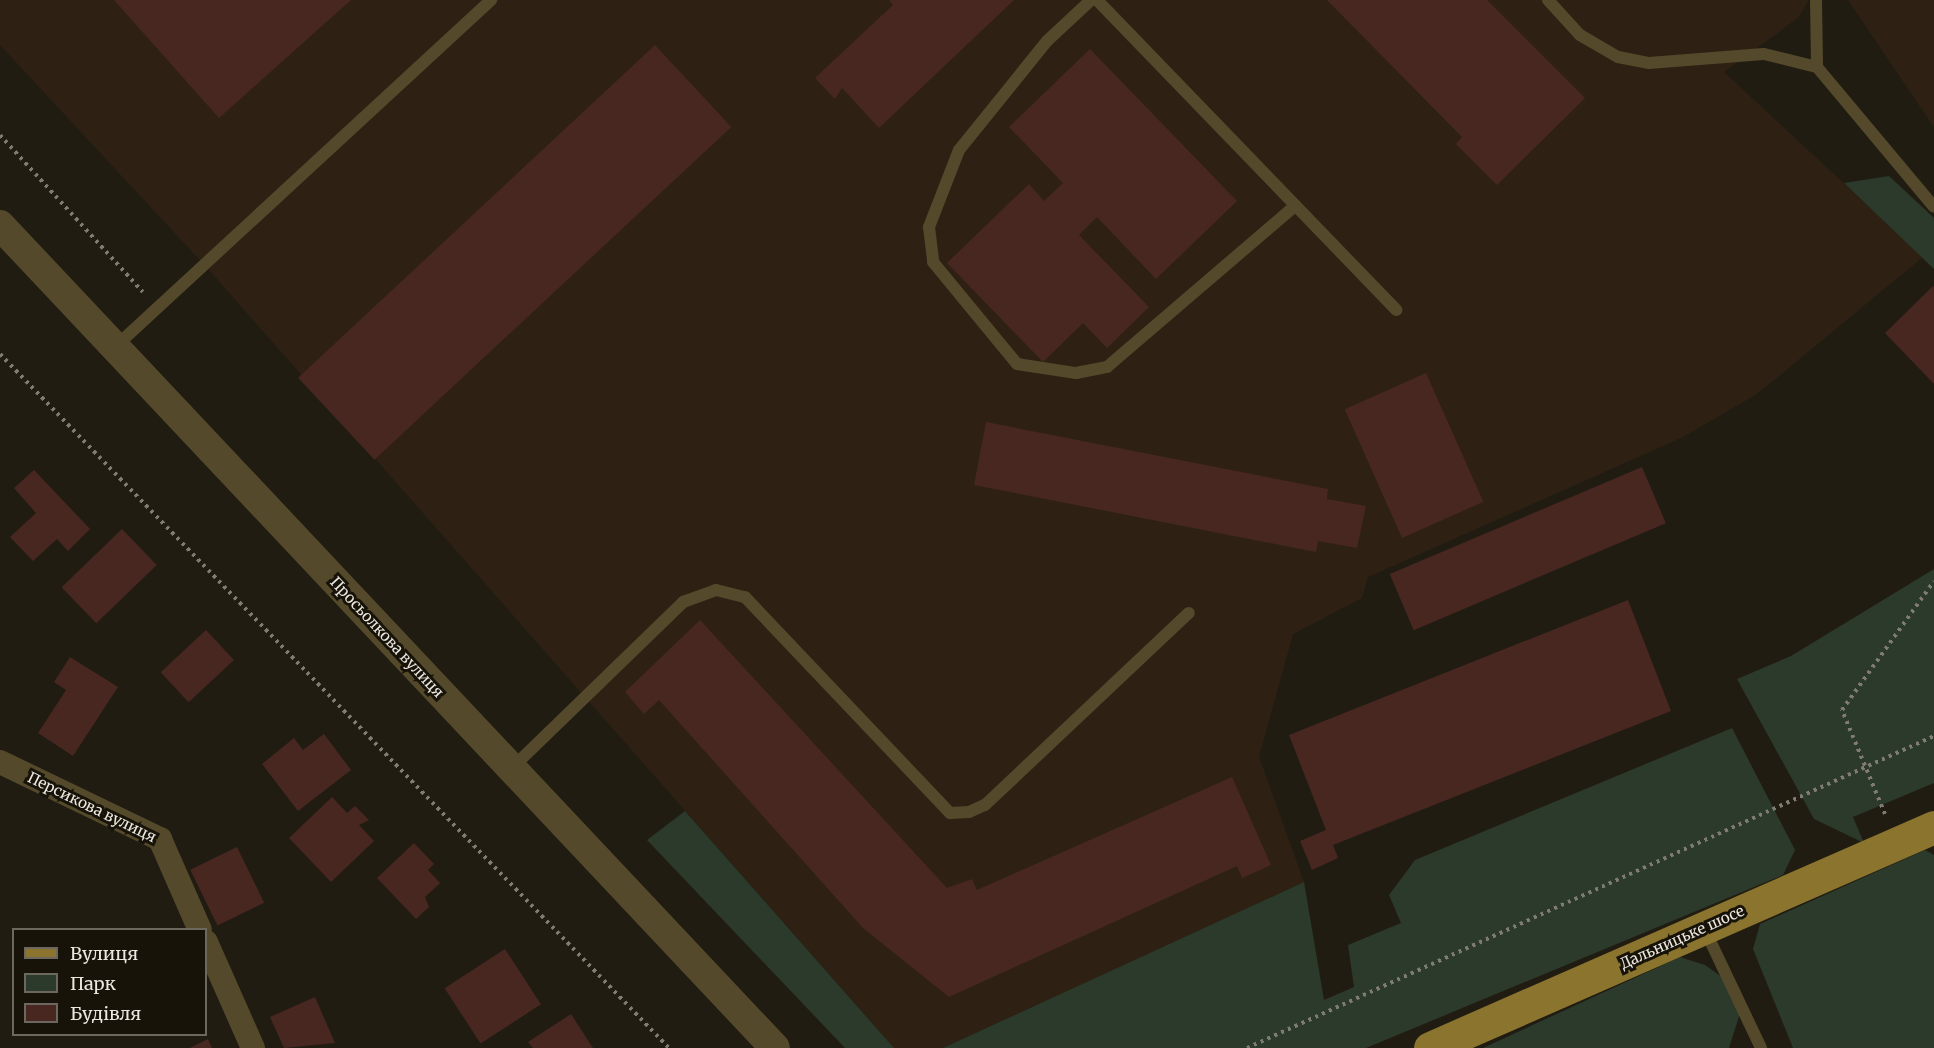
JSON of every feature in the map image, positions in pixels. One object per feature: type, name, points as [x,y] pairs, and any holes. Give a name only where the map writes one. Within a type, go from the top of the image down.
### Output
[{"type":"main road","name":"Дальницьке шосе","points":[[1430,1048],[1934,827]]},
{"type":"street","name":"Просьолкова вулиця","points":[[3,238],[113,348],[775,1048]]},
{"type":"street","name":"Персикова вулиця","points":[[0,762],[160,839],[199,928]]},
{"type":"street","points":[[207,944],[253,1048]]},
{"type":"lane","points":[[113,348],[491,0]]},
{"type":"lane","points":[[1091,0],[1047,41],[959,150],[929,227],[933,262],[1017,364],[1076,373],[1107,367],[1295,206]]},
{"type":"lane","points":[[1097,0],[1396,310]]},
{"type":"lane","points":[[1548,0],[1580,35],[1618,57],[1649,63],[1764,54],[1817,67],[1934,207]]},
{"type":"lane","points":[[1816,0],[1817,67]]},
{"type":"lane","points":[[512,769],[683,602],[716,590],[745,597],[950,813],[969,812],[985,806],[1189,613]]},
{"type":"lane","points":[[1704,927],[1757,1045]]},
{"type":"path","points":[[0,135],[158,308]]},
{"type":"path","points":[[0,354],[669,1048]]},
{"type":"path","points":[[1896,842],[1842,710],[1934,581]]},
{"type":"path","points":[[1247,1048],[1934,736]]},
{"type":"shaded area","points":[[0,0],[1809,0],[1798,18],[1724,72],[1923,257],[1757,394],[1683,437],[1368,577],[1362,598],[1293,634],[1259,757],[1304,882],[943,1048],[894,1048],[210,271],[0,45]]},
{"type":"shaded area","points":[[1848,0],[1934,0],[1934,127],[1921,108]]},
{"type":"green space","points":[[1889,176],[1934,218],[1934,269],[1844,183]]},
{"type":"green space","points":[[1934,569],[1934,783],[1853,817],[1864,843],[1814,819],[1737,679],[1791,656]]},
{"type":"green space","points":[[1732,728],[1795,850],[1783,875],[1366,1048],[943,1048],[1304,882],[1324,1000],[1354,987],[1348,945],[1401,923],[1389,895],[1415,860]]},
{"type":"green space","points":[[685,811],[894,1048],[845,1048],[647,840]]},
{"type":"green space","points":[[1925,850],[1934,855],[1934,1048],[1793,1048],[1753,949],[1760,924]]},
{"type":"green space","points":[[1680,957],[1705,965],[1733,985],[1742,1007],[1729,1048],[1483,1048]]},
{"type":"building","points":[[114,0],[351,0],[219,118]]},
{"type":"building","points":[[889,0],[1014,0],[879,128],[842,88],[835,99],[815,78],[893,5]]},
{"type":"building","points":[[1327,0],[1487,0],[1585,98],[1497,185],[1456,144],[1462,137]]},
{"type":"building","points":[[655,45],[731,127],[374,460],[298,378]]},
{"type":"building","points":[[1090,49],[1237,201],[1156,279],[1097,217],[1079,235],[1149,307],[1107,348],[1083,323],[1043,362],[947,263],[1029,184],[1044,201],[1063,183],[1009,127]]},
{"type":"building","points":[[1933,286],[1934,288],[1934,384],[1885,333]]},
{"type":"building","points":[[1426,373],[1483,502],[1402,538],[1345,409]]},
{"type":"building","points":[[986,422],[1328,489],[1327,499],[1366,506],[1357,548],[1318,541],[1316,552],[974,485]]},
{"type":"building","points":[[1642,467],[1666,523],[1414,630],[1390,574]]},
{"type":"building","points":[[34,470],[90,529],[68,551],[57,539],[33,561],[10,537],[36,513],[14,488]]},
{"type":"building","points":[[122,529],[157,565],[96,623],[62,587]]},
{"type":"building","points":[[1628,600],[1671,711],[1333,845],[1338,858],[1312,870],[1300,841],[1326,830],[1289,735]]},
{"type":"building","points":[[700,620],[947,888],[972,879],[977,890],[1232,777],[1271,865],[1242,878],[1237,866],[949,997],[863,928],[659,700],[644,714],[625,692]]},
{"type":"building","points":[[206,630],[234,660],[189,702],[161,672]]},
{"type":"building","points":[[70,657],[118,687],[73,756],[38,733],[66,690],[54,682]]},
{"type":"building","points":[[324,734],[351,770],[298,811],[262,764],[294,738],[303,750]]},
{"type":"building","points":[[332,797],[347,813],[355,806],[369,820],[359,825],[374,841],[331,882],[289,838]]},
{"type":"building","points":[[414,843],[434,864],[428,870],[440,883],[425,897],[429,907],[416,919],[377,878]]},
{"type":"building","points":[[237,847],[264,903],[217,926],[190,870]]},
{"type":"building","points":[[505,949],[541,1004],[481,1044],[445,988]]},
{"type":"building","points":[[315,997],[335,1043],[284,1048],[270,1017]]},
{"type":"building","points":[[571,1014],[593,1048],[533,1048],[528,1042]]},
{"type":"building","points":[[208,1039],[212,1048],[190,1048]]}]
